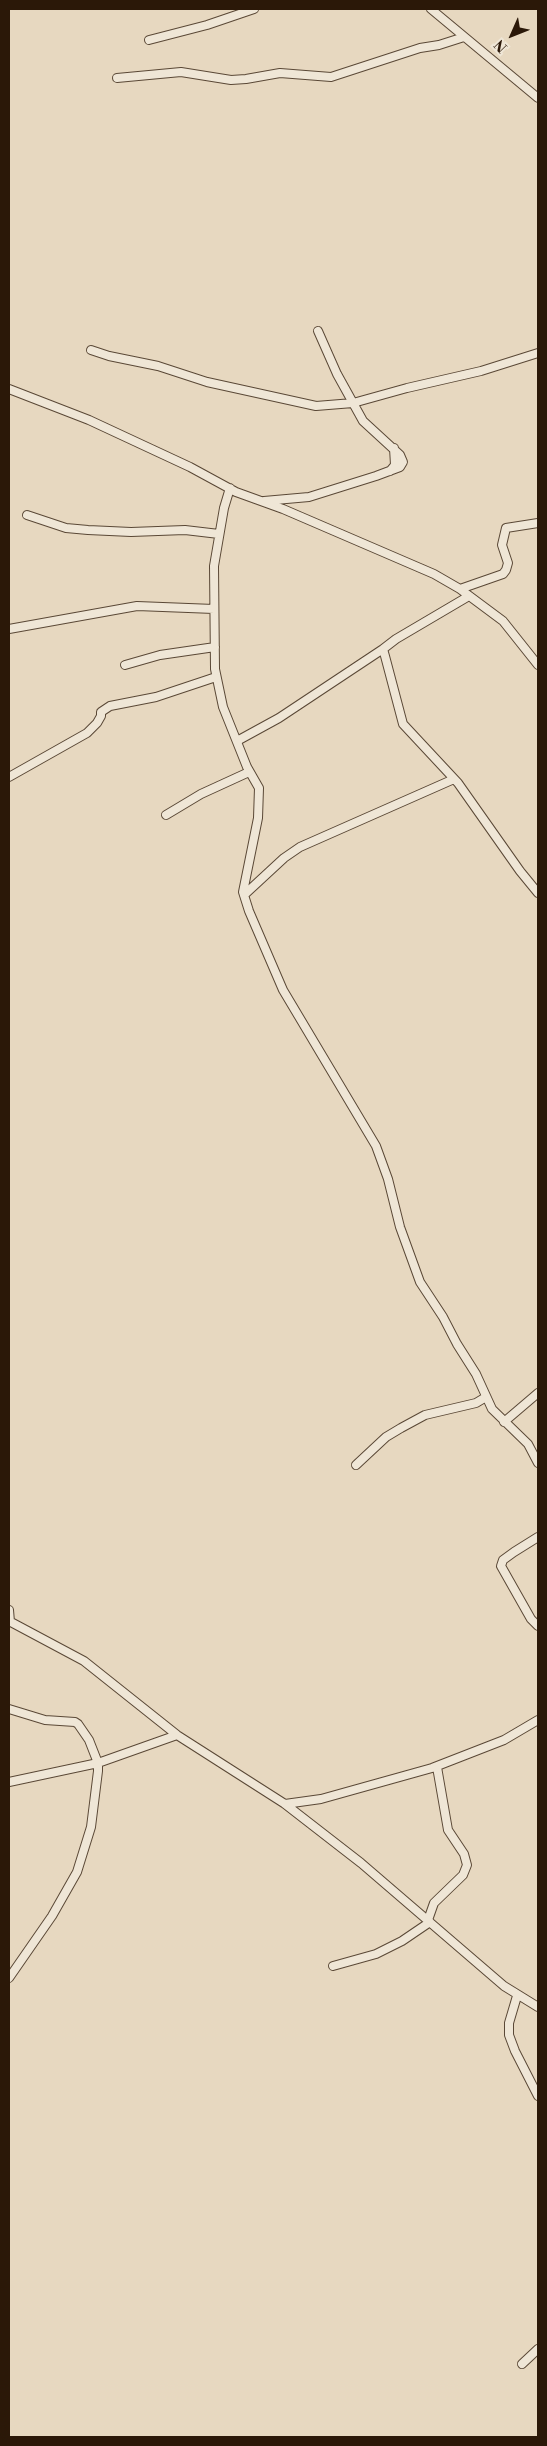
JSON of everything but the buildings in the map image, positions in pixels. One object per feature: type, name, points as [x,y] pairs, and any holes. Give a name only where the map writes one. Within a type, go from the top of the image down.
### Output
[{"type":"street","points":[[149,40],[208,25],[254,9]]},
{"type":"street","points":[[431,9],[538,98]]},
{"type":"street","points":[[116,78],[174,72],[231,80],[280,73],[331,77],[420,48],[439,45],[464,37]]},
{"type":"street","points":[[262,501],[309,497],[390,471],[395,465],[394,448],[363,422],[337,374],[318,331]]},
{"type":"street","points":[[92,350],[109,356],[158,366],[207,382],[316,406],[353,403],[430,382],[482,371],[538,353]]},
{"type":"street","points":[[9,390],[89,420],[190,467],[230,488],[434,574],[460,589],[503,622],[538,664]]},
{"type":"street","points":[[230,488],[219,534],[214,566],[216,677],[222,706],[257,784],[260,802],[244,896],[280,985],[378,1152],[417,1276],[443,1316],[456,1344],[476,1374],[492,1409],[528,1444],[538,1463]]},
{"type":"street","points":[[27,515],[66,528],[131,532],[185,530],[219,534]]},
{"type":"street","points":[[460,589],[503,574],[508,563],[502,545],[506,528],[538,524]]},
{"type":"street","points":[[237,741],[278,718],[383,649],[469,596]]},
{"type":"street","points":[[9,629],[137,606],[214,609]]},
{"type":"street","points":[[125,665],[160,655],[215,647]]},
{"type":"street","points":[[383,649],[401,720],[454,779],[538,893]]},
{"type":"street","points":[[9,777],[87,732],[97,723],[101,712],[110,706],[156,697],[216,677]]},
{"type":"street","points":[[166,815],[200,794],[250,772]]},
{"type":"street","points":[[244,896],[284,858],[300,847],[454,779]]},
{"type":"street","points":[[504,1422],[538,1393]]},
{"type":"street","points":[[356,1465],[386,1437],[425,1415],[476,1403],[486,1397]]},
{"type":"street","points":[[538,1537],[514,1552],[504,1560],[501,1566],[530,1620],[538,1626]]},
{"type":"street","points":[[9,1610],[10,1621],[84,1661],[177,1735],[285,1804],[320,1830],[517,1996],[538,2006]]},
{"type":"street","points":[[9,1710],[45,1720],[75,1722],[84,1731],[98,1763],[91,1828],[84,1854],[52,1916],[9,1978]]},
{"type":"street","points":[[285,1804],[321,1799],[437,1767],[504,1740],[538,1720]]},
{"type":"street","points":[[9,1782],[98,1763],[177,1735]]},
{"type":"street","points":[[333,1966],[376,1954],[402,1942],[429,1921],[434,1903],[463,1875],[467,1866],[464,1854],[448,1830],[437,1767]]},
{"type":"street","points":[[517,1996],[509,2023],[509,2035],[515,2051],[535,2080],[538,2096]]},
{"type":"street","points":[[522,2364],[538,2349]]}]
